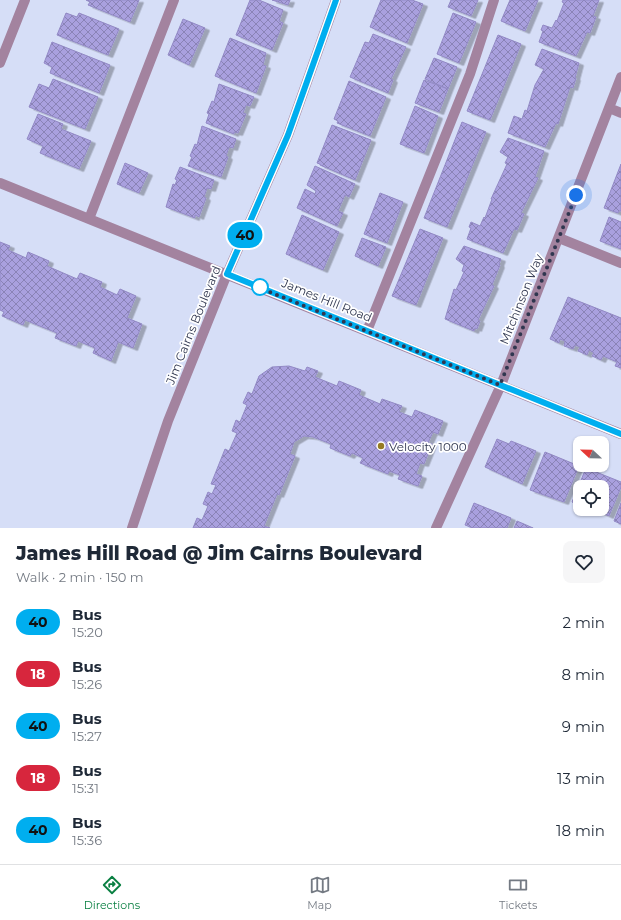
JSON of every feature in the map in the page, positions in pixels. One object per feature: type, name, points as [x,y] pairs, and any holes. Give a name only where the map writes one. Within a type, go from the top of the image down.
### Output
[{"type":"street","points":[[0,63],[25,0]]},
{"type":"street","points":[[89,219],[174,0]]},
{"type":"street","name":"Jim Cairns Boulevard","points":[[132,528],[168,421],[227,274],[288,135],[336,0]]},
{"type":"street","points":[[367,331],[470,74],[494,0]]},
{"type":"street","name":"Mitchinson Way","points":[[437,527],[500,385],[621,77]]},
{"type":"street","points":[[609,108],[621,113]]},
{"type":"street","name":"James Hill Road","points":[[0,183],[621,434]]},
{"type":"street","points":[[559,238],[621,263]]},
{"type":"building","points":[[86,0],[139,0],[130,22],[88,5],[90,2]]},
{"type":"building","points":[[250,0],[259,0],[283,10],[279,21],[283,23],[272,50],[236,35]]},
{"type":"building","points":[[272,0],[290,0],[288,5]]},
{"type":"building","points":[[381,0],[412,0],[423,4],[407,43],[370,27]]},
{"type":"building","points":[[451,0],[478,0],[471,16],[448,7]]},
{"type":"building","points":[[510,0],[538,0],[525,31],[501,21]]},
{"type":"building","points":[[563,0],[599,0],[593,16],[596,17],[590,33],[587,32],[576,56],[539,42],[543,31],[541,30],[543,25],[552,28],[556,20],[557,21],[564,3],[562,2]]},
{"type":"building","points":[[66,13],[77,17],[79,13],[119,29],[108,55],[57,35]]},
{"type":"building","points":[[453,13],[476,22],[459,63],[437,54]]},
{"type":"building","points":[[183,19],[205,28],[189,65],[168,55]]},
{"type":"building","points":[[373,34],[406,47],[391,79],[393,80],[388,93],[350,77],[365,42],[369,43]]},
{"type":"building","points":[[498,35],[521,44],[490,120],[467,111]]},
{"type":"building","points":[[230,38],[266,53],[263,65],[266,66],[256,93],[215,76]]},
{"type":"building","points":[[52,42],[110,65],[99,93],[50,73],[52,67],[44,63]]},
{"type":"building","points":[[542,49],[579,63],[573,88],[570,87],[558,124],[556,123],[545,147],[508,133],[514,116],[522,119],[525,110],[527,111],[535,85],[544,69],[535,65]]},
{"type":"building","points":[[434,58],[457,67],[448,89],[425,79]]},
{"type":"building","points":[[53,79],[98,97],[85,129],[29,107],[39,84],[49,88]]},
{"type":"building","points":[[424,80],[448,89],[439,112],[415,103]]},
{"type":"building","points":[[349,81],[386,97],[370,136],[337,123],[338,121],[334,119]]},
{"type":"building","points":[[219,84],[254,97],[250,106],[246,105],[243,113],[246,114],[238,133],[234,132],[234,134],[206,123],[209,114],[207,113],[212,101],[214,102]]},
{"type":"building","points":[[415,106],[438,116],[424,153],[400,144]]},
{"type":"building","points":[[38,114],[63,124],[61,129],[91,141],[79,169],[40,153],[43,146],[27,139]]},
{"type":"building","points":[[462,122],[486,132],[447,227],[424,218]]},
{"type":"building","points":[[332,125],[371,140],[355,180],[317,163]]},
{"type":"building","points":[[202,126],[236,139],[233,148],[229,147],[226,156],[228,157],[221,177],[188,166],[195,144],[197,145]]},
{"type":"building","points":[[508,138],[544,151],[535,177],[538,178],[521,213],[524,214],[517,230],[514,229],[503,253],[467,239],[471,228],[469,227],[471,222],[480,226],[484,217],[485,218],[491,199],[507,164],[505,163],[508,157],[500,152]]},
{"type":"building","points":[[125,163],[148,173],[139,193],[117,184]]},
{"type":"building","points":[[621,164],[621,211],[618,213],[604,208]]},
{"type":"building","points":[[315,166],[355,184],[349,197],[345,195],[338,211],[343,213],[337,226],[297,208],[305,189],[315,194],[316,191],[307,185]]},
{"type":"building","points":[[180,167],[214,180],[211,189],[207,188],[204,197],[206,198],[199,217],[195,215],[195,218],[166,207],[173,184],[175,185],[177,180],[175,179]]},
{"type":"building","points":[[380,193],[403,202],[387,243],[364,234]]},
{"type":"building","points":[[302,215],[339,232],[323,270],[286,254]]},
{"type":"building","points":[[609,217],[621,222],[621,249],[600,241]]},
{"type":"building","points":[[420,229],[443,238],[416,305],[392,296]]},
{"type":"building","points":[[362,238],[386,247],[378,266],[355,256]]},
{"type":"building","points":[[0,242],[10,246],[8,250],[26,258],[28,252],[49,261],[47,266],[77,279],[80,273],[102,282],[100,287],[117,295],[120,289],[136,296],[127,318],[142,324],[133,348],[118,342],[111,361],[93,353],[95,348],[78,341],[76,346],[55,338],[57,333],[25,320],[23,325],[2,316],[4,312],[0,310]]},
{"type":"building","points":[[464,246],[501,259],[492,285],[494,286],[478,320],[480,321],[477,329],[475,328],[474,331],[445,319],[454,289],[456,290],[464,272],[462,271],[464,265],[456,259]]},
{"type":"building","points":[[568,297],[621,318],[621,368],[615,366],[617,362],[603,356],[601,360],[592,356],[594,353],[589,350],[587,355],[578,351],[580,347],[575,345],[573,349],[564,346],[565,341],[560,339],[559,343],[550,339]]},
{"type":"building","name":"Velocity 1000","points":[[289,366],[305,371],[307,367],[318,371],[315,377],[337,386],[339,381],[361,390],[359,395],[380,404],[382,399],[402,406],[399,412],[412,417],[415,410],[443,421],[438,434],[433,432],[428,443],[432,444],[424,464],[420,463],[416,474],[422,476],[418,486],[398,479],[400,475],[389,471],[388,474],[360,463],[363,458],[352,453],[350,456],[330,448],[331,444],[313,437],[304,436],[294,442],[290,454],[295,456],[264,526],[270,528],[193,528],[197,518],[202,520],[208,506],[203,504],[208,492],[212,494],[216,485],[211,484],[225,449],[229,451],[237,433],[232,431],[236,420],[240,422],[247,405],[243,403],[248,392],[252,394],[259,376],[272,367]]},
{"type":"building","points":[[497,439],[509,444],[511,441],[536,451],[522,484],[485,467]]},
{"type":"building","points":[[545,452],[573,464],[573,472],[576,472],[564,502],[530,490]]},
{"type":"building","points":[[584,472],[596,472],[621,482],[621,487],[609,516],[609,480],[581,480]]},
{"type":"building","points":[[474,503],[511,518],[507,528],[473,528],[465,525]]},
{"type":"building","points":[[621,503],[621,524],[614,521]]},
{"type":"building","points":[[517,521],[533,528],[514,528]]},
{"type":"bus line","name":"40","points":[[336,0],[288,135],[227,274],[621,434]]},
{"type":"place","name":"Velocity 1000","points":[[381,446]]},
{"type":"route","points":[[260,287],[255,286],[500,385],[576,195]]}]
